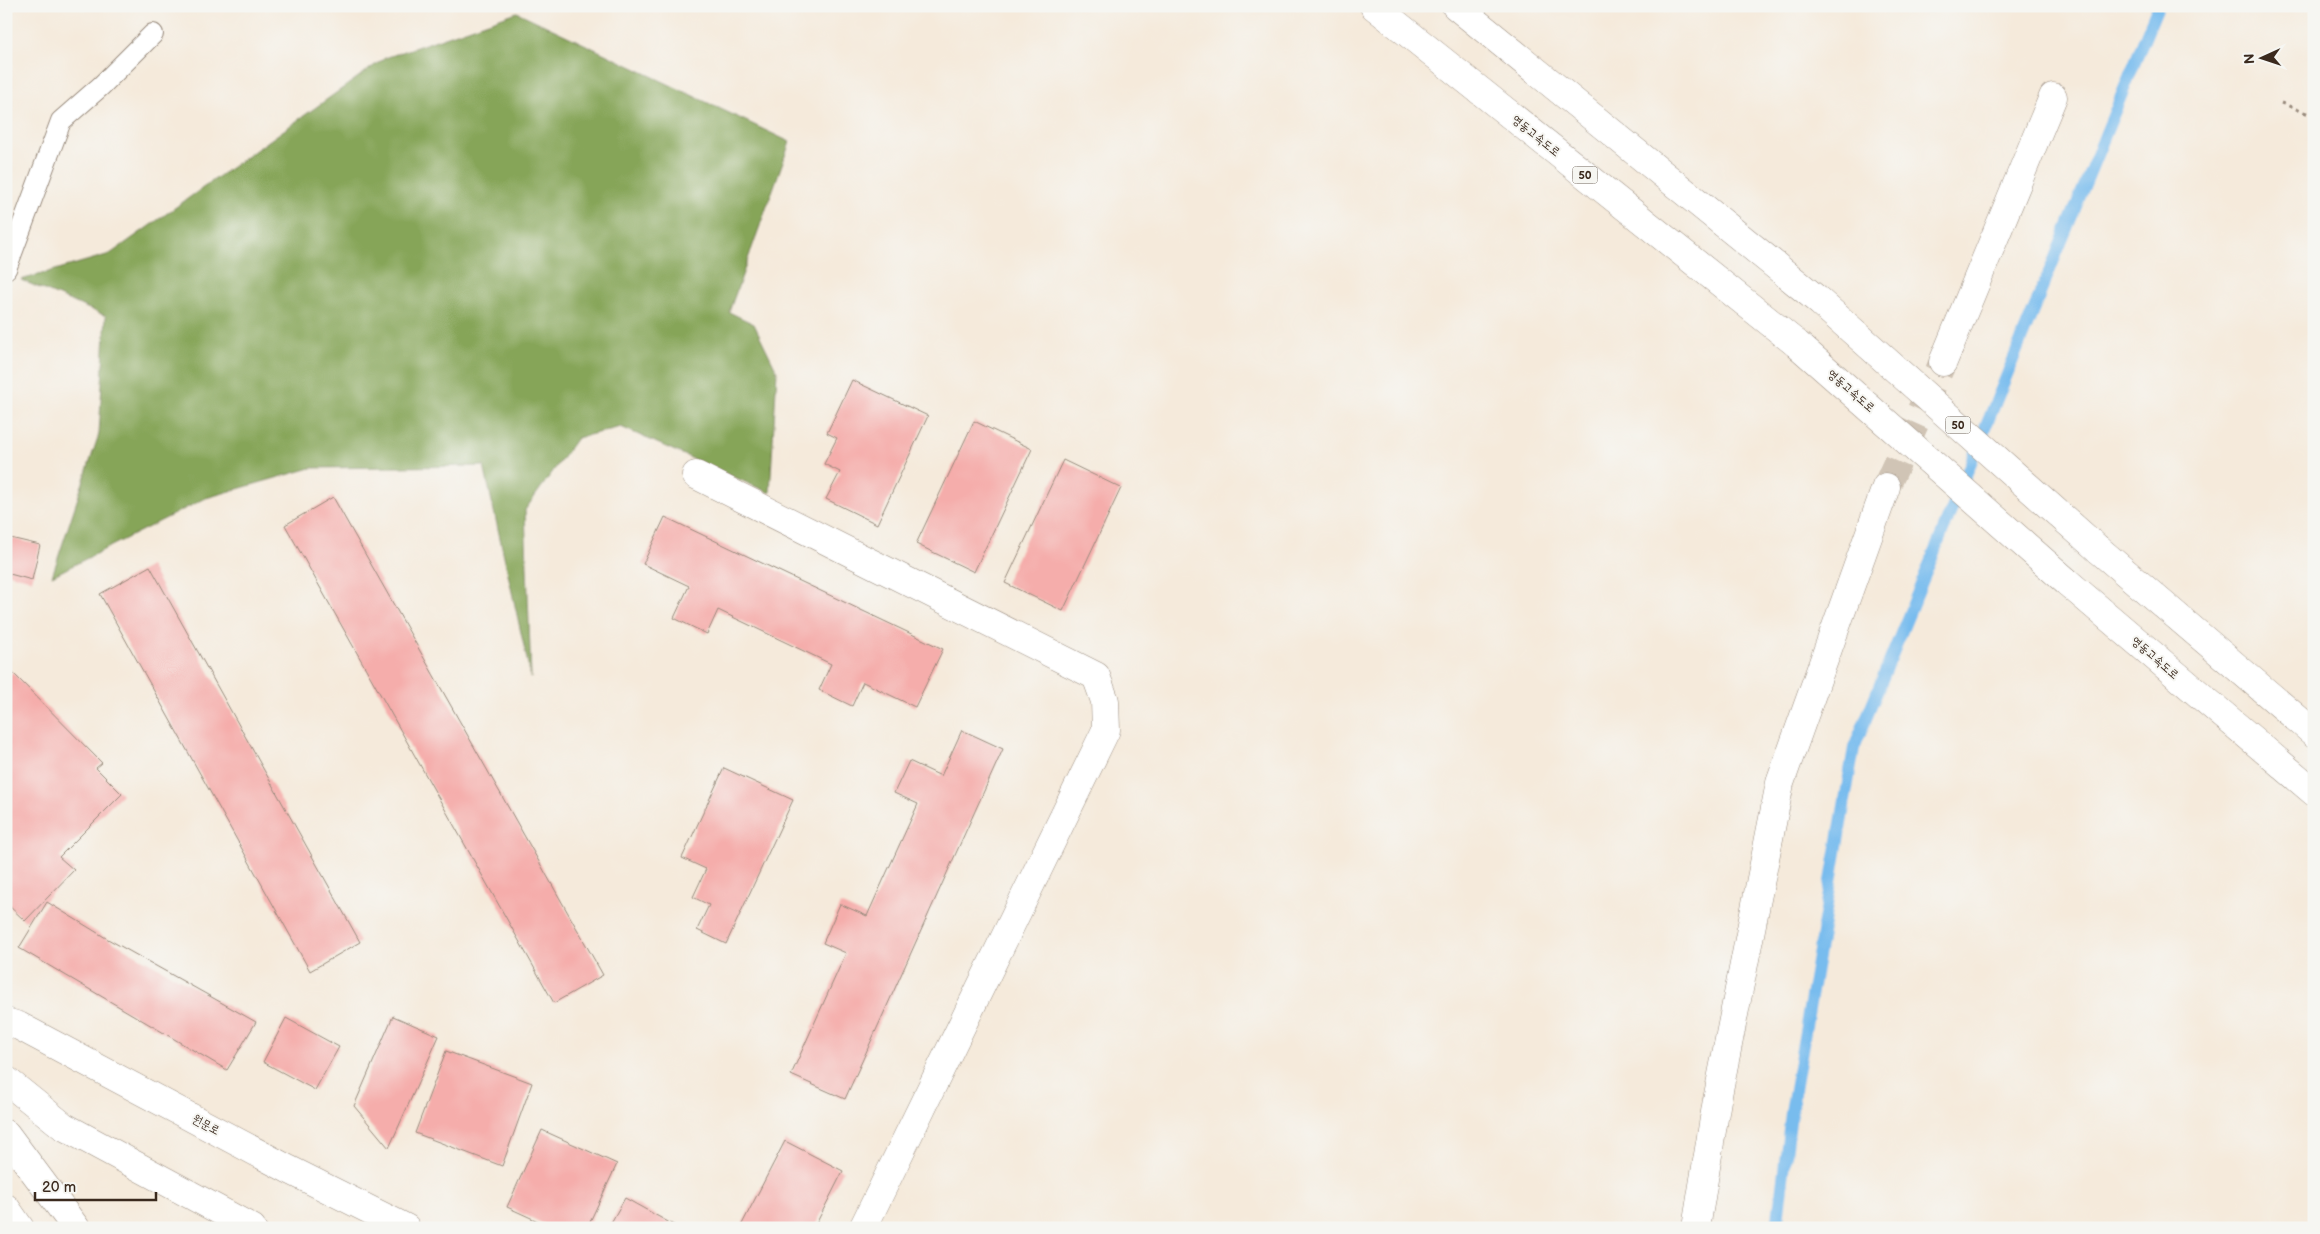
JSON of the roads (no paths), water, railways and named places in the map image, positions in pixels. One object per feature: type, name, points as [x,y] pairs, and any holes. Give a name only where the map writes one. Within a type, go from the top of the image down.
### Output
[{"type":"main road","name":"영동고속도로","points":[[1374,6],[1797,344],[2067,582],[2314,792]]},
{"type":"main road","name":"50","points":[[1456,6],[1819,301],[2098,549],[2314,733]]},
{"type":"main road","points":[[1943,362],[2053,97]]},
{"type":"main road","points":[[696,475],[1096,676],[1104,701],[1106,730],[863,1228]]},
{"type":"main road","points":[[1696,1228],[1717,1100],[1780,783],[1886,487]]},
{"type":"main road","name":"원문로","points":[[6,1022],[19,1026],[288,1169],[406,1228]]},
{"type":"main road","points":[[6,1080],[63,1126],[252,1228]]},
{"type":"main road","points":[[6,1134],[76,1228]]},
{"type":"main road","points":[[6,1208],[20,1228]]},
{"type":"lane","points":[[6,269],[61,121],[101,86],[153,34]]},
{"type":"waterway","points":[[1777,1228],[1791,1113],[1854,748],[2158,6]]},
{"type":"tunnel","points":[[1886,487],[1943,362]]}]
